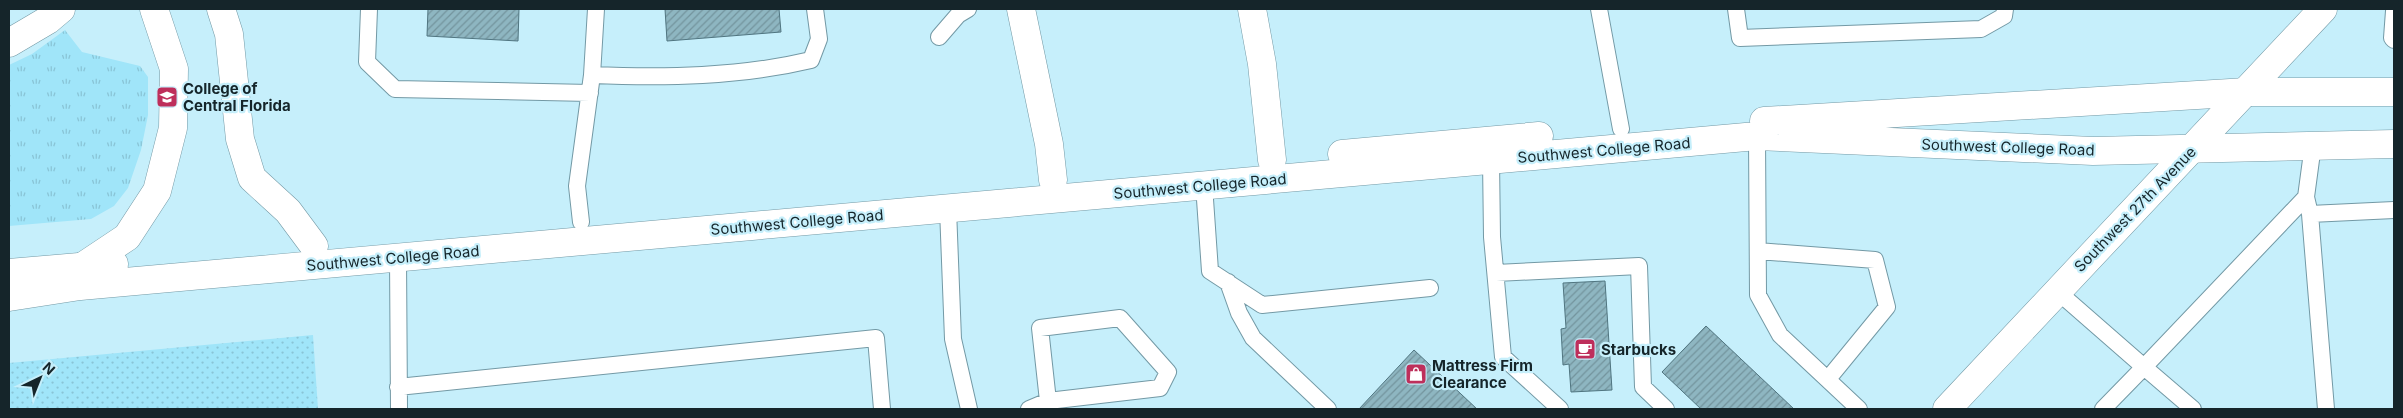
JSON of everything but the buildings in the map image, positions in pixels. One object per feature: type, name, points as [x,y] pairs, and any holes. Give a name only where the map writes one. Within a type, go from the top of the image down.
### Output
[{"type":"main road","points":[[9,43],[48,20],[61,9]]},
{"type":"main road","points":[[82,267],[127,237],[157,190],[173,128],[174,69],[154,9]]},
{"type":"main road","points":[[221,9],[229,34],[240,138],[252,178],[288,210],[314,246]]},
{"type":"main road","points":[[1021,9],[1049,144],[1053,180]]},
{"type":"main road","points":[[1252,9],[1262,64],[1272,160]]},
{"type":"main road","name":"Southwest 27th Avenue","points":[[1948,409],[2323,9]]},
{"type":"main road","name":"Southwest College Road","points":[[9,273],[1621,129],[2247,92],[2394,92]]},
{"type":"main road","name":"Southwest College Road","points":[[9,297],[80,286],[1757,136],[2093,151],[2194,147],[2394,144]]},
{"type":"lane","points":[[369,9],[367,62],[395,89],[590,93]]},
{"type":"lane","points":[[581,222],[577,186],[592,76],[596,9]]},
{"type":"lane","points":[[592,76],[660,77],[773,69],[812,60],[819,39],[815,9]]},
{"type":"lane","points":[[939,37],[958,15],[968,9]]},
{"type":"lane","points":[[1599,9],[1621,129]]},
{"type":"lane","points":[[1736,9],[1740,38],[1981,29],[2004,16],[2005,9]]},
{"type":"lane","points":[[2394,11],[2392,38],[2394,40]]},
{"type":"lane","points":[[1757,136],[1758,295],[1780,335],[1859,409]]},
{"type":"lane","points":[[2313,145],[2306,197],[2310,214],[2326,409]]},
{"type":"lane","points":[[1491,160],[1492,237],[1503,357],[1560,409]]},
{"type":"lane","points":[[1204,186],[1210,271],[1262,305],[1430,288]]},
{"type":"lane","points":[[2103,409],[2306,197]]},
{"type":"lane","points":[[948,208],[953,339],[969,409]]},
{"type":"lane","points":[[2310,214],[2394,210]]},
{"type":"lane","points":[[1758,251],[1875,260],[1887,307],[1828,379]]},
{"type":"lane","points":[[398,258],[399,409]]},
{"type":"lane","points":[[1496,273],[1639,266],[1643,387],[1666,409]]},
{"type":"lane","points":[[1228,282],[1239,313],[1253,338],[1328,409]]},
{"type":"lane","points":[[2057,291],[2193,409]]},
{"type":"lane","points":[[1029,409],[1160,388],[1168,372],[1120,318],[1040,328],[1048,405]]},
{"type":"lane","points":[[398,387],[876,338],[882,409]]},
{"type":"green space","points":[[65,30],[82,52],[140,66],[148,77],[148,115],[141,150],[128,188],[114,206],[91,219],[9,226],[9,65],[32,54]]},
{"type":"green space","points":[[313,335],[318,409],[9,409],[9,363]]},
{"type":"place","name":"College of Central Florida","points":[[167,97]]},
{"type":"place","name":"Starbucks","points":[[1585,349]]},
{"type":"place","name":"Mattress Firm Clearance","points":[[1416,374]]}]
